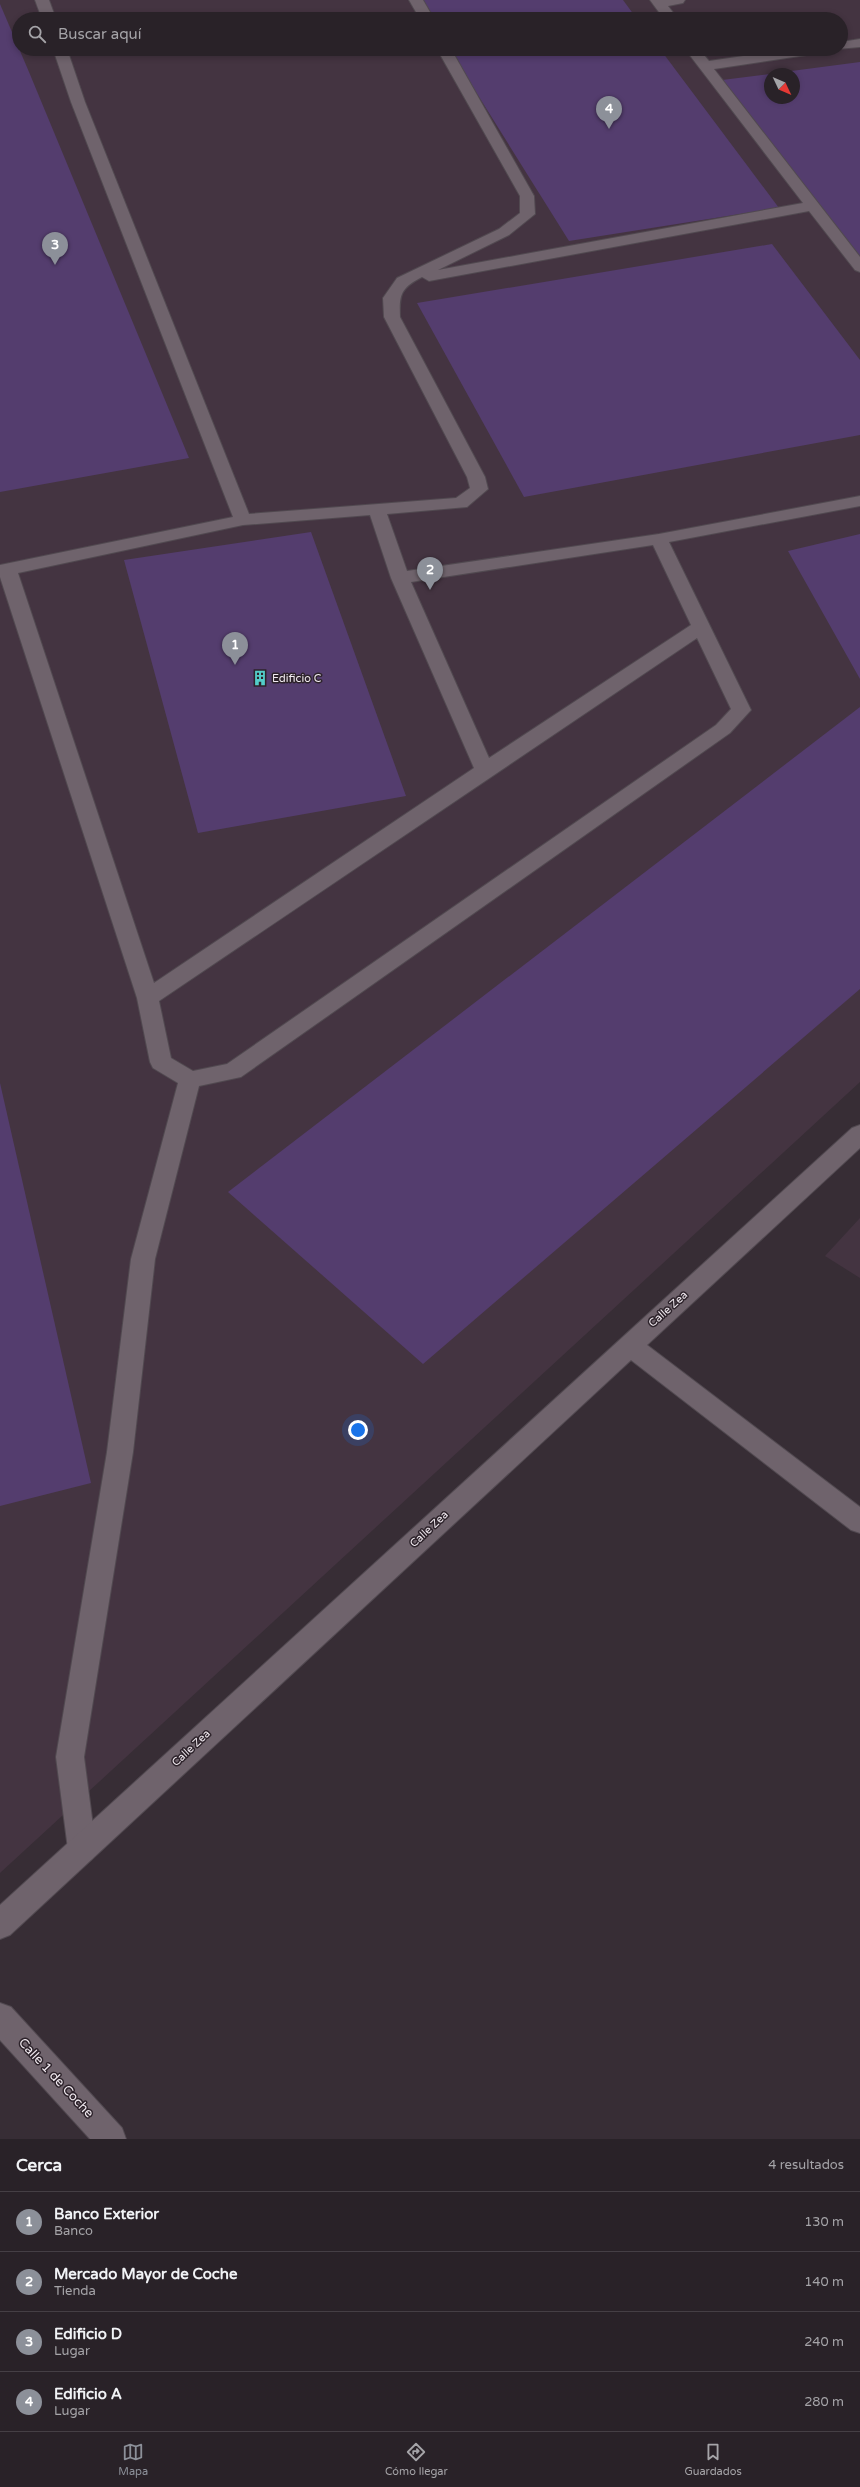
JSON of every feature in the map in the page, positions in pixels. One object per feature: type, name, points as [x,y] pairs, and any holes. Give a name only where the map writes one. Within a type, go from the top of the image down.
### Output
[{"type":"street","points":[[42,0],[46,12]]},
{"type":"street","points":[[416,0],[423,12]]},
{"type":"street","points":[[658,1],[678,0]]},
{"type":"street","points":[[658,1],[665,12]]},
{"type":"street","points":[[848,45],[860,43]]},
{"type":"street","points":[[62,56],[78,102],[243,520]]},
{"type":"street","points":[[448,56],[527,196],[527,214],[504,232],[402,281],[390,298],[392,317],[476,477],[479,489],[461,503],[243,520],[4,570],[148,998],[161,1062],[190,1080],[233,1072],[723,729],[741,710],[659,539]]},
{"type":"street","points":[[697,56],[860,267]]},
{"type":"street","points":[[705,66],[773,56]]},
{"type":"street","points":[[402,281],[813,206]]},
{"type":"street","points":[[400,578],[659,539],[860,501]]},
{"type":"street","points":[[377,510],[400,578],[485,770]]},
{"type":"street","points":[[148,998],[485,770],[701,627]]},
{"type":"street","points":[[82,1849],[70,1757],[120,1452],[143,1259],[190,1080]]},
{"type":"street","name":"Calle Zea","points":[[0,1925],[860,1134]]},
{"type":"street","points":[[629,1345],[860,1522]]},
{"type":"street","name":"Calle 1 de Coche","points":[[0,2018],[111,2139]]},
{"type":"shaded area","points":[[0,0],[860,0],[860,1082],[0,1873]]},
{"type":"shaded area","points":[[860,1218],[860,1278],[825,1256]]},
{"type":"building","points":[[418,0],[623,0],[632,12],[426,12]]},
{"type":"building","points":[[0,4],[12,32],[12,56],[22,56],[189,458],[0,492]]},
{"type":"building","points":[[453,56],[665,56],[779,208],[569,241]]},
{"type":"building","points":[[860,62],[860,259],[722,80],[764,75],[764,104],[800,104],[800,70]]},
{"type":"building","points":[[772,244],[860,360],[860,435],[524,497],[417,303]]},
{"type":"building","name":"Edificio C","points":[[311,532],[406,796],[198,833],[124,560]]},
{"type":"building","points":[[860,534],[860,679],[788,551]]},
{"type":"building","points":[[860,707],[860,989],[423,1364],[228,1192]]},
{"type":"building","points":[[0,1083],[91,1483],[0,1506]]},
{"type":"place","name":"Edificio A","points":[[609,129]]},
{"type":"place","name":"Edificio D","points":[[55,265]]},
{"type":"place","name":"Mercado Mayor de Coche","points":[[430,590]]},
{"type":"place","name":"Banco Exterior","points":[[235,665]]},
{"type":"place","name":"Edificio C","points":[[260,678]]}]
